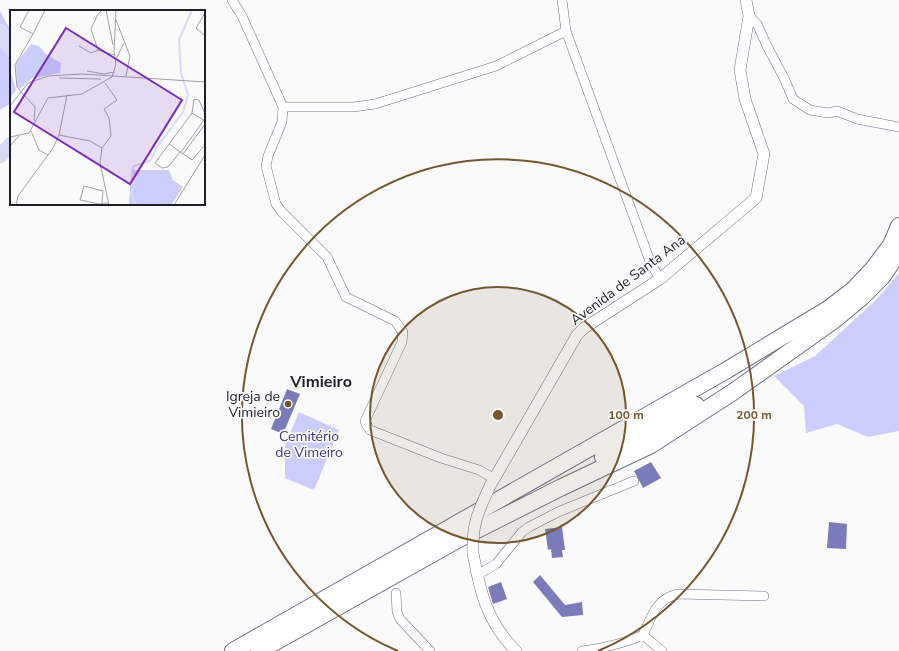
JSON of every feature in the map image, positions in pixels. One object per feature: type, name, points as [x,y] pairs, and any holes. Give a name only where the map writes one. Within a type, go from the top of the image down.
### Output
[{"type":"highway","points":[[233,651],[727,370],[828,309],[853,290],[873,269],[891,245],[899,226]]},
{"type":"highway","points":[[259,651],[459,539],[560,488],[651,445],[733,392],[833,321],[862,297],[882,277],[899,252]]},
{"type":"street","points":[[232,0],[242,16],[283,107],[282,122],[268,156],[266,166],[276,204],[281,211],[327,257],[346,297],[395,321],[403,332],[402,342],[365,421],[367,427],[370,430],[441,458],[479,470],[492,482]]},
{"type":"street","points":[[562,0],[566,31],[651,264],[660,279]]},
{"type":"street","name":"Avenida de Santa Ana","points":[[513,650],[493,622],[483,598],[473,553],[473,538],[476,516],[492,482],[577,335],[584,328],[660,279],[756,198],[764,154],[745,99],[740,70],[749,16],[746,0]]},
{"type":"street","points":[[749,16],[757,24],[793,99],[810,110],[828,113],[837,111],[857,119],[897,126]]},
{"type":"street","points":[[283,107],[353,107],[375,104],[496,66],[566,31]]},
{"type":"street","points":[[477,575],[496,564],[522,532],[538,521],[634,481]]},
{"type":"street","points":[[396,593],[397,612],[400,619],[430,651]]},
{"type":"street","points":[[582,651],[606,648],[643,635],[657,606],[667,597],[678,594],[764,596]]},
{"type":"street","points":[[643,635],[662,651]]},
{"type":"green space","points":[[0,11],[10,29],[10,104],[0,110]]},
{"type":"green space","points":[[899,273],[899,431],[868,437],[837,424],[806,433],[804,406],[774,376],[815,356],[877,299]]},
{"type":"green space","name":"Cemitério de Vimeiro","points":[[299,412],[339,430],[314,490],[285,478],[285,445]]},
{"type":"building","name":"Igreja de Vimieiro","points":[[287,389],[300,394],[283,434],[271,429]]},
{"type":"building","points":[[651,462],[661,478],[643,488],[634,471]]},
{"type":"building","points":[[829,522],[847,524],[846,549],[827,548]]},
{"type":"building","points":[[562,527],[565,550],[562,550],[563,557],[552,558],[551,549],[548,550],[545,529]]},
{"type":"building","points":[[540,575],[565,605],[582,602],[583,615],[562,617],[533,582]]},
{"type":"building","points":[[501,582],[507,599],[493,604],[488,587]]},
{"type":"waterway","points":[[0,31],[10,47]]},
{"type":"waterway","points":[[0,156],[10,145]]},
{"type":"place","name":"Igreja de Vimieiro","points":[[288,404]]},
{"type":"district","name":"Vimieiro","points":[[321,382]]}]
